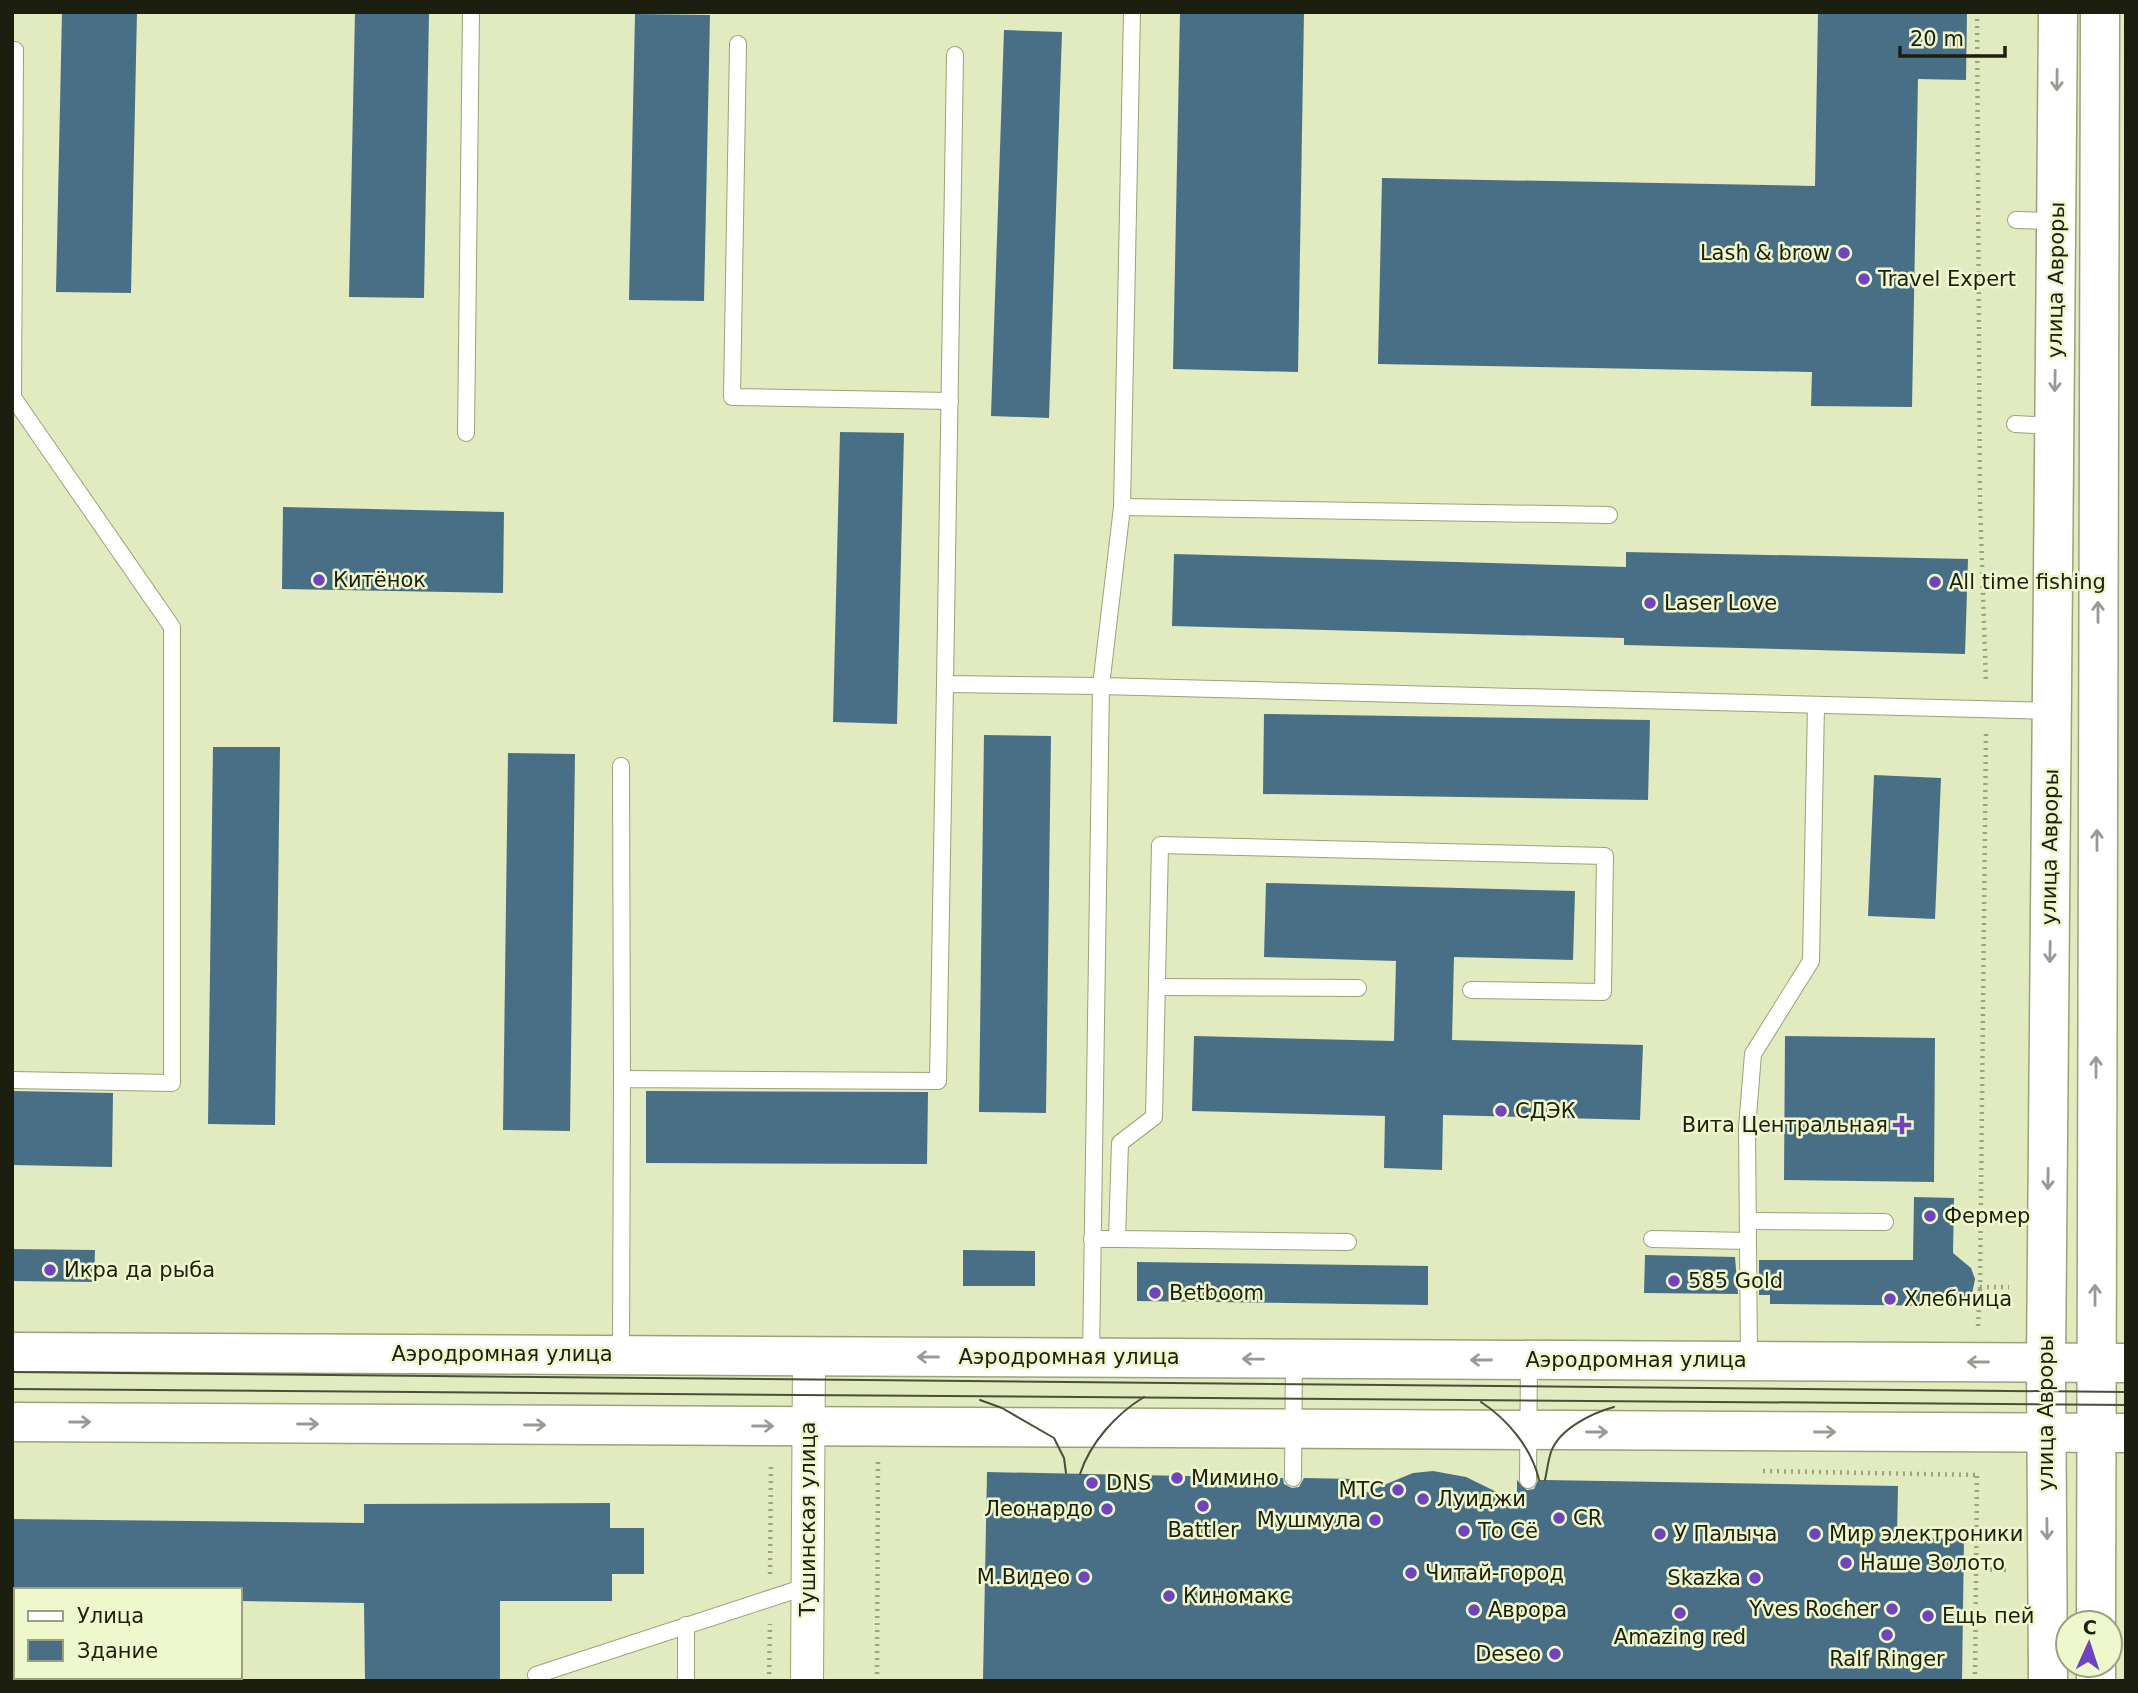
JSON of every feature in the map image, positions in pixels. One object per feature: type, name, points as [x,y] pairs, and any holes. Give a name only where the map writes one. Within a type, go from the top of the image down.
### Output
[{"type":"main road","name":"улица Авроры","points":[[2048,1681],[2046,1363],[2058,12]]},
{"type":"main road","name":"улица Авроры","points":[[2097,1609],[2111,1433],[2100,12]]},
{"type":"main road","name":"Аэродромная улица","points":[[12,1352],[2110,1363]]},
{"type":"main road","points":[[12,1422],[2111,1433]]},
{"type":"street","name":"Тушинская улица","points":[[807,1681],[808,1356]]},
{"type":"lane","points":[[466,433],[471,12]]},
{"type":"lane","points":[[1091,1357],[1101,686],[1122,507],[1132,12]]},
{"type":"lane","points":[[738,44],[732,397],[950,401]]},
{"type":"lane","points":[[12,1080],[172,1083],[173,769],[172,627],[13,396],[15,50]]},
{"type":"lane","points":[[622,1079],[939,1081],[956,55]]},
{"type":"lane","points":[[2016,220],[2056,221]]},
{"type":"lane","points":[[2015,424],[2054,426]]},
{"type":"lane","points":[[1122,507],[1609,514]]},
{"type":"lane","points":[[945,684],[2052,711]]},
{"type":"lane","points":[[1749,1361],[1747,1128],[1753,1054],[1811,961],[1816,705]]},
{"type":"lane","points":[[621,766],[621,1355]]},
{"type":"lane","points":[[1117,1239],[1120,1143],[1154,1117],[1160,845],[1605,856],[1603,992],[1471,990]]},
{"type":"lane","points":[[1157,987],[1357,988]]},
{"type":"lane","points":[[1748,1222],[1885,1222]]},
{"type":"lane","points":[[1092,1239],[1349,1242]]},
{"type":"lane","points":[[1652,1239],[1748,1241]]},
{"type":"lane","points":[[1293,1478],[1294,1359]]},
{"type":"lane","points":[[1528,1480],[1529,1360]]},
{"type":"lane","points":[[536,1675],[808,1586]]},
{"type":"lane","points":[[686,1625],[686,1681]]},
{"type":"path","points":[[769,1681],[771,1452]]},
{"type":"path","points":[[877,1681],[878,1454]]},
{"type":"path","points":[[1975,1681],[1977,1489]]},
{"type":"building","points":[[62,12],[137,12],[131,293],[56,292]]},
{"type":"building","points":[[355,12],[429,13],[424,298],[349,297]]},
{"type":"building","points":[[1180,12],[1304,12],[1298,372],[1173,369]]},
{"type":"building","points":[[1818,12],[1967,12],[1966,80],[1918,79],[1912,407],[1811,406],[1812,372],[1378,364],[1382,178],[1815,186]]},
{"type":"building","points":[[635,14],[710,15],[704,301],[629,300]]},
{"type":"building","points":[[1004,30],[1062,32],[1049,418],[991,416]]},
{"type":"building","points":[[840,432],[904,433],[897,724],[833,722]]},
{"type":"building","points":[[283,507],[504,512],[503,593],[282,589]]},
{"type":"building","points":[[1626,552],[1968,559],[1965,654],[1624,645],[1624,638],[1172,626],[1174,554],[1626,567]]},
{"type":"building","points":[[1264,714],[1650,720],[1648,800],[1263,794]]},
{"type":"building","points":[[984,735],[1051,736],[1046,1113],[979,1112]]},
{"type":"building","points":[[213,747],[280,747],[275,1125],[208,1124]]},
{"type":"building","points":[[508,753],[575,754],[570,1131],[503,1130]]},
{"type":"building","points":[[1874,775],[1941,778],[1935,919],[1868,916]]},
{"type":"building","points":[[1266,883],[1575,891],[1573,960],[1454,957],[1452,1040],[1643,1045],[1640,1120],[1443,1115],[1442,1170],[1384,1168],[1385,1116],[1192,1111],[1194,1036],[1394,1041],[1396,961],[1264,957]]},
{"type":"building","points":[[1785,1036],[1935,1038],[1934,1182],[1784,1180]]},
{"type":"building","points":[[12,1091],[113,1093],[112,1167],[12,1165]]},
{"type":"building","points":[[646,1091],[928,1092],[927,1164],[646,1163]]},
{"type":"building","points":[[1914,1197],[1954,1198],[1953,1253],[1971,1268],[1975,1279],[1971,1299],[1960,1306],[1770,1304],[1770,1295],[1759,1295],[1759,1260],[1913,1260]]},
{"type":"building","points":[[12,1249],[95,1250],[94,1282],[12,1281]]},
{"type":"building","points":[[963,1250],[1035,1251],[1035,1286],[963,1286]]},
{"type":"building","points":[[1645,1255],[1735,1257],[1738,1294],[1644,1293]]},
{"type":"building","points":[[1137,1262],[1428,1266],[1428,1305],[1137,1301]]},
{"type":"building","name":"Аврора","points":[[1433,1471],[1466,1477],[1517,1502],[1517,1480],[1527,1490],[1534,1489],[1538,1480],[1898,1486],[1897,1538],[1964,1539],[1962,1681],[983,1681],[987,1472],[1283,1478],[1284,1484],[1292,1488],[1299,1487],[1304,1478],[1355,1479],[1355,1497],[1413,1473]]},
{"type":"building","points":[[610,1503],[610,1528],[644,1528],[644,1574],[612,1574],[612,1601],[500,1601],[500,1681],[365,1681],[364,1603],[242,1601],[242,1588],[12,1590],[12,1519],[364,1523],[364,1504]]},
{"type":"tram line","points":[[12,1372],[2126,1392]]},
{"type":"tram line","points":[[12,1389],[2126,1405]]},
{"type":"tram line","points":[[1080,1474],[1090,1451],[1105,1430],[1144,1397]]},
{"type":"tram line","points":[[980,1400],[1002,1408],[1054,1438],[1064,1458],[1066,1473]]},
{"type":"tram line","points":[[1481,1402],[1517,1435],[1531,1457],[1539,1480]]},
{"type":"tram line","points":[[1545,1480],[1551,1452],[1561,1436],[1596,1413],[1614,1407]]},
{"type":"place","name":"Lash & brow","points":[[1844,253]]},
{"type":"place","name":"Travel Expert","points":[[1864,279]]},
{"type":"place","name":"Китёнок","points":[[319,580]]},
{"type":"place","name":"All time fishing","points":[[1935,582]]},
{"type":"place","name":"Laser Love","points":[[1650,603]]},
{"type":"place","name":"СДЭК","points":[[1501,1111]]},
{"type":"place","name":"Вита Центральная","points":[[1902,1125]]},
{"type":"place","name":"Фермер","points":[[1930,1216]]},
{"type":"place","name":"Икра да рыба","points":[[50,1270]]},
{"type":"place","name":"585 Gold","points":[[1674,1281]]},
{"type":"place","name":"Betboom","points":[[1155,1293]]},
{"type":"place","name":"Хлебница","points":[[1890,1299]]},
{"type":"place","name":"Мимино","points":[[1177,1478]]},
{"type":"place","name":"DNS","points":[[1092,1483]]},
{"type":"place","name":"МТС","points":[[1398,1490]]},
{"type":"place","name":"Луиджи","points":[[1423,1499]]},
{"type":"place","name":"Battler","points":[[1203,1506]]},
{"type":"place","name":"Леонардо","points":[[1107,1509]]},
{"type":"place","name":"CR","points":[[1559,1518]]},
{"type":"place","name":"Мушмула","points":[[1375,1520]]},
{"type":"place","name":"То Сё","points":[[1464,1531]]},
{"type":"place","name":"У Палыча","points":[[1660,1534]]},
{"type":"place","name":"Мир электроники","points":[[1815,1534]]},
{"type":"place","name":"Наше Золото","points":[[1846,1563]]},
{"type":"place","name":"Читай-город","points":[[1411,1573]]},
{"type":"place","name":"М.Видео","points":[[1084,1577]]},
{"type":"place","name":"Skazka","points":[[1755,1578]]},
{"type":"place","name":"Киномакс","points":[[1169,1596]]},
{"type":"place","name":"Yves Rocher","points":[[1892,1609]]},
{"type":"place","name":"Аврора","points":[[1474,1610]]},
{"type":"place","name":"Amazing red","points":[[1680,1613]]},
{"type":"place","name":"Ещь пей","points":[[1928,1616]]},
{"type":"place","name":"Ralf Ringer","points":[[1887,1635]]},
{"type":"place","name":"Deseo","points":[[1555,1654]]}]
